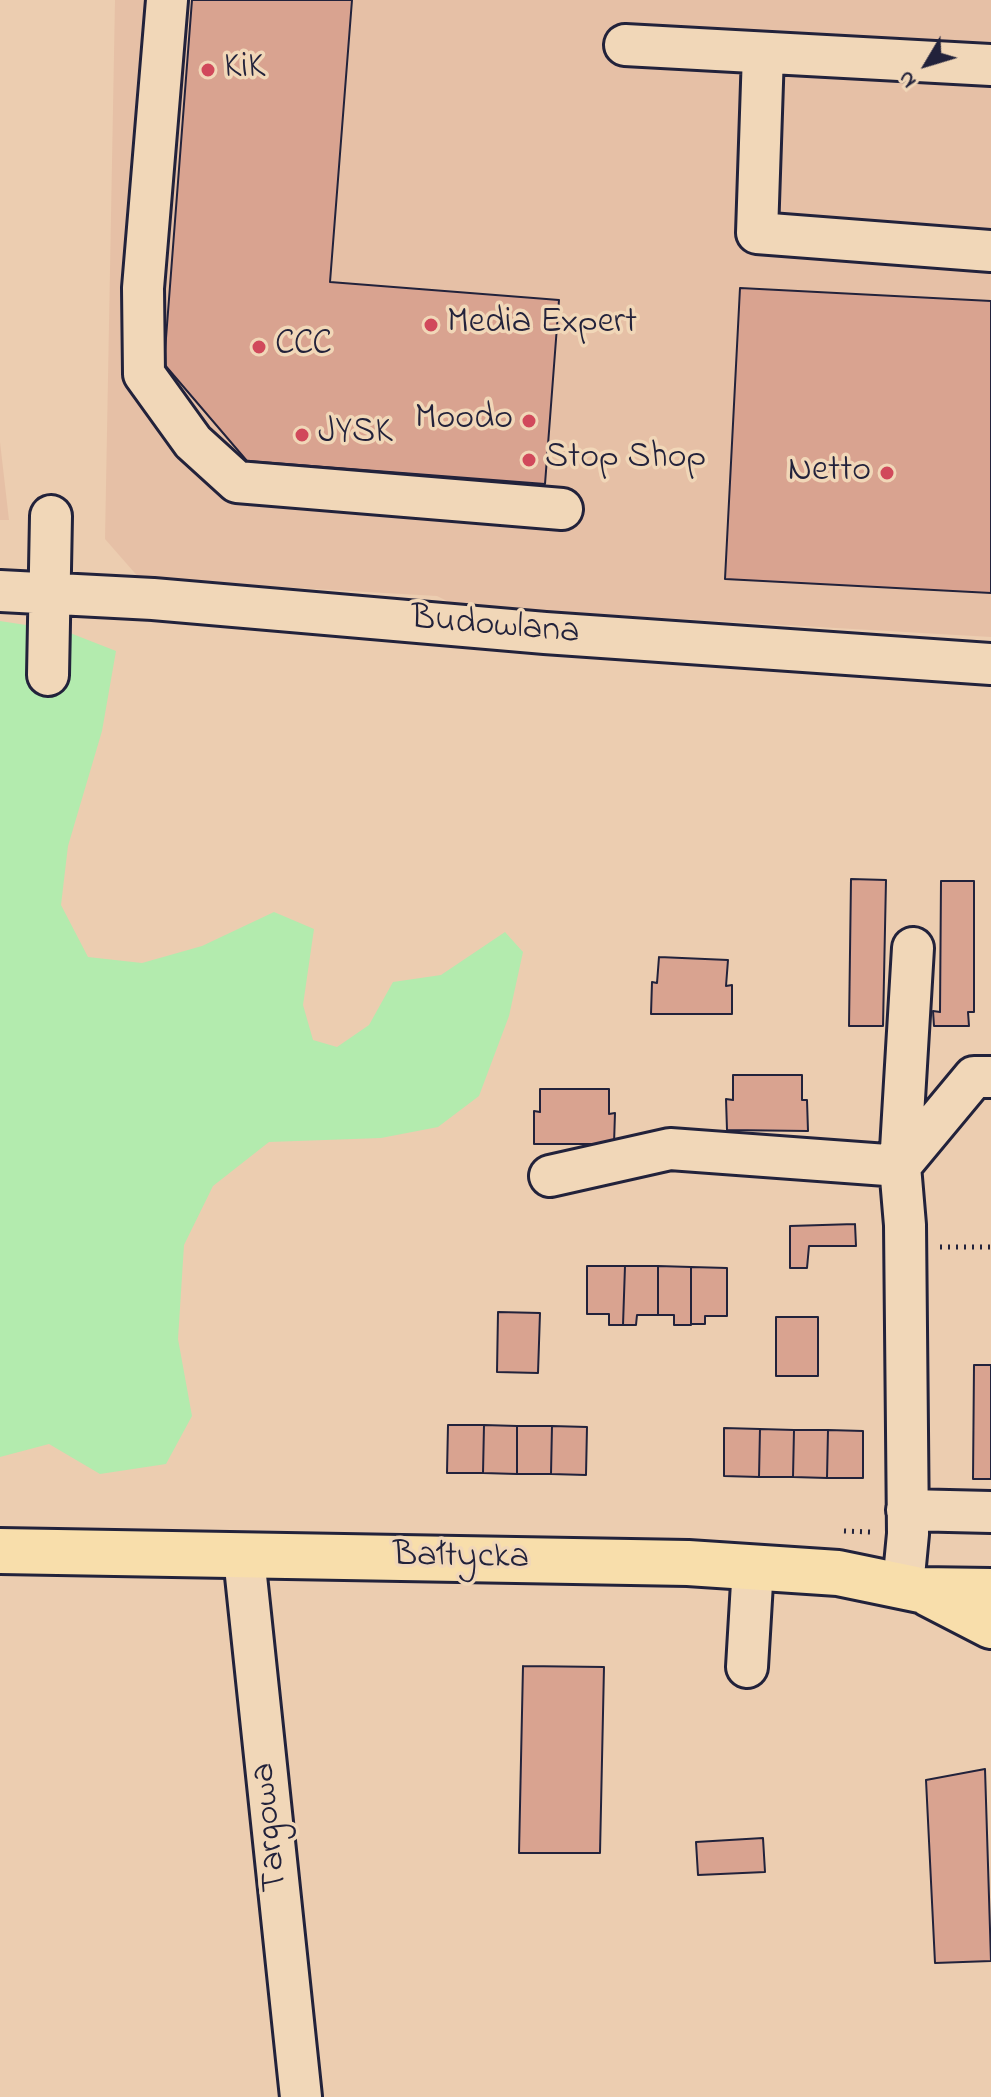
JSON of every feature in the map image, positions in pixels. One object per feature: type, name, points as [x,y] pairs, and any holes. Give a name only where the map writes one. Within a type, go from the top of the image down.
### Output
[{"type":"main road","name":"Bałtycka","points":[[0,1551],[688,1563],[838,1573],[912,1588],[991,1591]]},
{"type":"main road","name":"Bałtycka","points":[[912,1588],[991,1626]]},
{"type":"street","points":[[167,0],[143,288],[144,374],[193,442],[237,482],[562,509]]},
{"type":"street","points":[[625,45],[991,65]]},
{"type":"street","points":[[763,53],[757,233],[991,251]]},
{"type":"street","points":[[48,675],[47,594],[51,516]]},
{"type":"street","name":"Budowlana","points":[[0,591],[153,599],[545,633],[991,664]]},
{"type":"street","points":[[912,1588],[907,1510],[905,1225],[900,1166],[913,948]]},
{"type":"street","points":[[900,1166],[974,1077],[991,1077]]},
{"type":"street","points":[[550,1176],[670,1149],[900,1166]]},
{"type":"street","points":[[907,1510],[991,1512]]},
{"type":"street","name":"Targowa","points":[[244,1557],[301,2097]]},
{"type":"street","points":[[747,1667],[753,1566]]},
{"type":"path","points":[[938,1247],[991,1247]]},
{"type":"shaded area","points":[[115,0],[991,0],[991,637],[457,606],[437,596],[140,579],[105,539]]},
{"type":"shaded area","points":[[0,442],[9,520],[0,520]]},
{"type":"green space","points":[[0,621],[65,631],[116,651],[102,731],[68,846],[61,905],[88,957],[142,963],[202,946],[274,912],[314,929],[303,1005],[313,1040],[337,1047],[369,1025],[393,982],[441,975],[505,932],[523,952],[509,1016],[479,1096],[438,1127],[381,1138],[269,1142],[213,1186],[184,1245],[178,1339],[192,1416],[166,1464],[100,1474],[49,1444],[0,1457]]},
{"type":"building","points":[[192,0],[352,0],[330,282],[559,300],[545,484],[247,461],[164,364]]},
{"type":"building","points":[[740,288],[991,301],[991,593],[725,579]]},
{"type":"building","points":[[851,879],[886,880],[883,1026],[849,1026]]},
{"type":"building","points":[[941,881],[974,881],[974,1012],[968,1012],[969,1026],[934,1026],[933,1011],[940,1012]]},
{"type":"building","points":[[659,957],[728,960],[726,986],[732,985],[732,1014],[651,1014],[652,982],[657,983]]},
{"type":"building","points":[[733,1075],[802,1075],[802,1100],[807,1100],[808,1131],[727,1130],[726,1099],[733,1100]]},
{"type":"building","points":[[540,1089],[609,1089],[609,1114],[615,1113],[614,1144],[534,1144],[534,1111],[540,1112]]},
{"type":"building","points":[[855,1224],[856,1246],[809,1246],[807,1268],[790,1268],[790,1226]]},
{"type":"building","points":[[587,1266],[625,1266],[623,1325],[609,1325],[609,1314],[587,1314]]},
{"type":"building","points":[[625,1266],[658,1266],[658,1315],[637,1315],[636,1325],[623,1325]]},
{"type":"building","points":[[658,1266],[691,1267],[691,1325],[674,1325],[674,1315],[658,1315]]},
{"type":"building","points":[[691,1267],[727,1268],[727,1316],[705,1316],[705,1324],[691,1324]]},
{"type":"building","points":[[498,1312],[540,1313],[538,1373],[497,1372]]},
{"type":"building","points":[[776,1317],[818,1317],[818,1376],[776,1376]]},
{"type":"building","points":[[974,1365],[991,1365],[991,1479],[973,1479]]},
{"type":"building","points":[[448,1425],[484,1425],[483,1473],[447,1473]]},
{"type":"building","points":[[484,1425],[517,1426],[517,1474],[483,1473]]},
{"type":"building","points":[[517,1426],[552,1426],[551,1474],[517,1474]]},
{"type":"building","points":[[552,1426],[587,1427],[586,1475],[551,1474]]},
{"type":"building","points":[[724,1428],[760,1429],[759,1477],[724,1476]]},
{"type":"building","points":[[760,1429],[794,1430],[793,1477],[759,1477]]},
{"type":"building","points":[[794,1430],[828,1430],[827,1478],[793,1477]]},
{"type":"building","points":[[828,1430],[863,1431],[863,1478],[827,1478]]},
{"type":"building","points":[[523,1666],[604,1667],[600,1853],[519,1853]]},
{"type":"building","points":[[985,1769],[991,1961],[935,1963],[926,1780]]},
{"type":"building","points":[[763,1838],[765,1872],[698,1875],[696,1842]]},
{"type":"place","name":"KiK","points":[[208,70]]},
{"type":"place","name":"Media Expert","points":[[431,325]]},
{"type":"place","name":"CCC","points":[[259,347]]},
{"type":"place","name":"Moodo","points":[[529,421]]},
{"type":"place","name":"JYSK","points":[[302,435]]},
{"type":"place","name":"Stop Shop","points":[[529,460]]},
{"type":"place","name":"Netto","points":[[887,473]]}]
